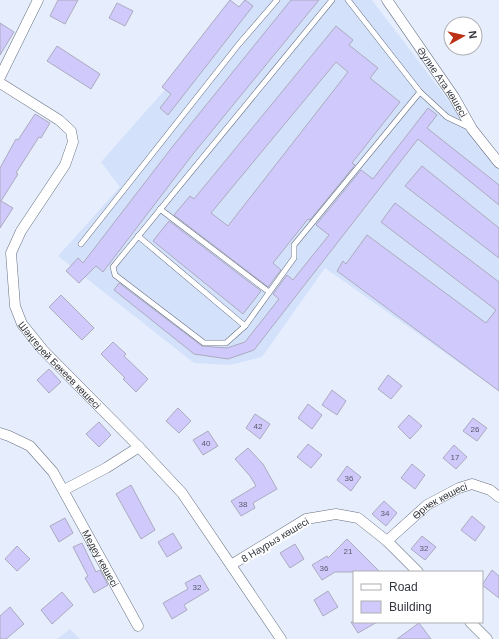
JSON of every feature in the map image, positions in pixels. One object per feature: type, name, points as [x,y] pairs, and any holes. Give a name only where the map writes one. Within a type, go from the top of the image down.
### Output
[{"type":"street","points":[[0,77],[38,0]]},
{"type":"street","name":"Әулие Ата көшесі","points":[[387,0],[454,97],[472,129],[499,163]]},
{"type":"street","name":"Шәңгерей Бөкеев көшесі","points":[[0,83],[58,120],[71,131],[73,142],[64,165],[21,231],[11,253],[15,306],[22,324],[43,350],[140,447],[182,493],[281,639]]},
{"type":"street","name":"Медеу көшесі","points":[[0,433],[30,446],[53,472],[138,626]]},
{"type":"street","points":[[64,490],[106,468],[140,447]]},
{"type":"street","name":"Өрнек көшесі","points":[[387,541],[427,505],[459,488],[472,484],[490,490],[499,497]]},
{"type":"street","name":"8 Наурыз көшесі","points":[[231,566],[306,519],[336,514],[358,518],[387,541],[417,571]]},
{"type":"street","points":[[471,623],[487,639]]},
{"type":"lane","points":[[81,244],[239,44],[277,0]]},
{"type":"lane","points":[[332,0],[113,266],[115,275],[204,343],[226,343],[245,326],[294,258],[294,245],[420,92]]},
{"type":"lane","points":[[348,0],[420,92],[447,117],[472,129]]},
{"type":"lane","points":[[160,209],[269,292]]},
{"type":"lane","points":[[138,236],[245,326]]},
{"type":"shaded area","points":[[244,0],[372,0],[499,167],[499,391],[325,268],[262,357],[230,365],[194,363],[58,256],[120,187],[101,162]]},
{"type":"shaded area","points":[[70,629],[80,639],[57,639]]},
{"type":"building","points":[[58,0],[78,0],[65,24],[50,16]]},
{"type":"building","points":[[230,0],[239,7],[245,0],[253,6],[168,115],[160,108],[171,94],[162,87]]},
{"type":"building","points":[[291,0],[319,0],[193,154],[103,272],[96,266],[79,283],[66,271],[78,258],[83,263],[173,146]]},
{"type":"building","points":[[117,3],[133,11],[125,26],[109,18]]},
{"type":"building","points":[[0,23],[14,32],[0,55]]},
{"type":"building","points":[[336,26],[353,40],[349,45],[378,68],[370,78],[400,102],[352,163],[355,165],[310,220],[308,219],[273,263],[281,270],[268,287],[174,215],[190,196],[194,199]],"holes":[[[336,62],[348,72],[228,226],[211,213]]]},
{"type":"building","points":[[57,46],[100,74],[91,89],[47,61]]},
{"type":"building","points":[[428,108],[437,115],[427,128],[499,185],[499,205],[418,139],[254,350],[228,359],[194,354],[114,290],[119,283],[202,346],[227,348],[245,342],[279,299],[273,294],[287,275],[293,280],[329,235],[316,225],[361,170],[373,179]]},
{"type":"building","points":[[35,114],[50,123],[41,138],[39,137],[16,173],[18,174],[1,201],[13,208],[0,228],[0,168],[16,139],[18,140]]},
{"type":"building","points":[[422,166],[499,228],[499,258],[405,186]]},
{"type":"building","points":[[395,203],[499,282],[499,391],[337,271],[343,261],[346,264],[367,235],[486,323],[496,310],[381,222]]},
{"type":"building","points":[[169,221],[261,291],[243,314],[153,241]]},
{"type":"building","points":[[61,295],[94,328],[82,340],[49,307]]},
{"type":"building","points":[[113,342],[126,354],[124,356],[148,379],[136,392],[123,379],[125,378],[101,354]]},
{"type":"building","points":[[49,369],[61,382],[49,393],[37,380]]},
{"type":"building","points":[[388,375],[402,386],[391,399],[378,389]]},
{"type":"building","points":[[332,390],[346,401],[337,415],[322,405]]},
{"type":"building","points":[[308,404],[322,415],[312,429],[298,418]]},
{"type":"building","points":[[178,408],[191,421],[179,433],[166,421]]},
{"type":"building","points":[[255,414],[270,424],[260,439],[246,428]]},
{"type":"building","points":[[409,415],[422,426],[410,439],[398,427]]},
{"type":"building","points":[[473,418],[487,428],[477,441],[463,431]]},
{"type":"building","points":[[99,422],[111,435],[99,447],[86,434]]},
{"type":"building","points":[[208,431],[218,446],[203,455],[193,440]]},
{"type":"building","points":[[308,444],[322,455],[311,468],[297,457]]},
{"type":"building","points":[[454,445],[467,457],[456,469],[443,458]]},
{"type":"building","points":[[248,448],[263,464],[277,489],[253,503],[255,508],[241,516],[231,501],[256,486],[250,476],[235,459]]},
{"type":"building","points":[[412,464],[425,475],[415,489],[401,478]]},
{"type":"building","points":[[347,466],[361,477],[351,491],[337,480]]},
{"type":"building","points":[[131,485],[155,530],[141,539],[116,494]]},
{"type":"building","points":[[384,501],[397,513],[386,526],[372,514]]},
{"type":"building","points":[[472,516],[485,527],[475,541],[461,530]]},
{"type":"building","points":[[65,518],[73,533],[59,542],[50,526]]},
{"type":"building","points":[[173,533],[182,548],[167,557],[158,542]]},
{"type":"building","points":[[422,536],[436,547],[425,560],[411,549]]},
{"type":"building","points":[[347,539],[379,571],[335,572],[322,580],[312,565],[327,556],[328,558]]},
{"type":"building","points":[[82,543],[96,572],[100,570],[108,585],[94,593],[85,578],[88,576],[73,547]]},
{"type":"building","points":[[295,544],[304,559],[290,568],[280,553]]},
{"type":"building","points":[[17,546],[30,559],[17,571],[5,559]]},
{"type":"building","points":[[492,570],[499,576],[499,598],[483,586]]},
{"type":"building","points":[[200,575],[209,590],[184,605],[187,610],[172,619],[163,603],[188,589],[185,583]]},
{"type":"building","points":[[328,591],[338,607],[323,616],[314,600]]},
{"type":"building","points":[[62,592],[73,605],[52,624],[41,610]]},
{"type":"building","points":[[10,607],[24,624],[6,639],[0,639],[0,616]]},
{"type":"building","points":[[351,622],[375,623],[358,633]]},
{"type":"building","points":[[419,623],[431,639],[397,639]]}]
